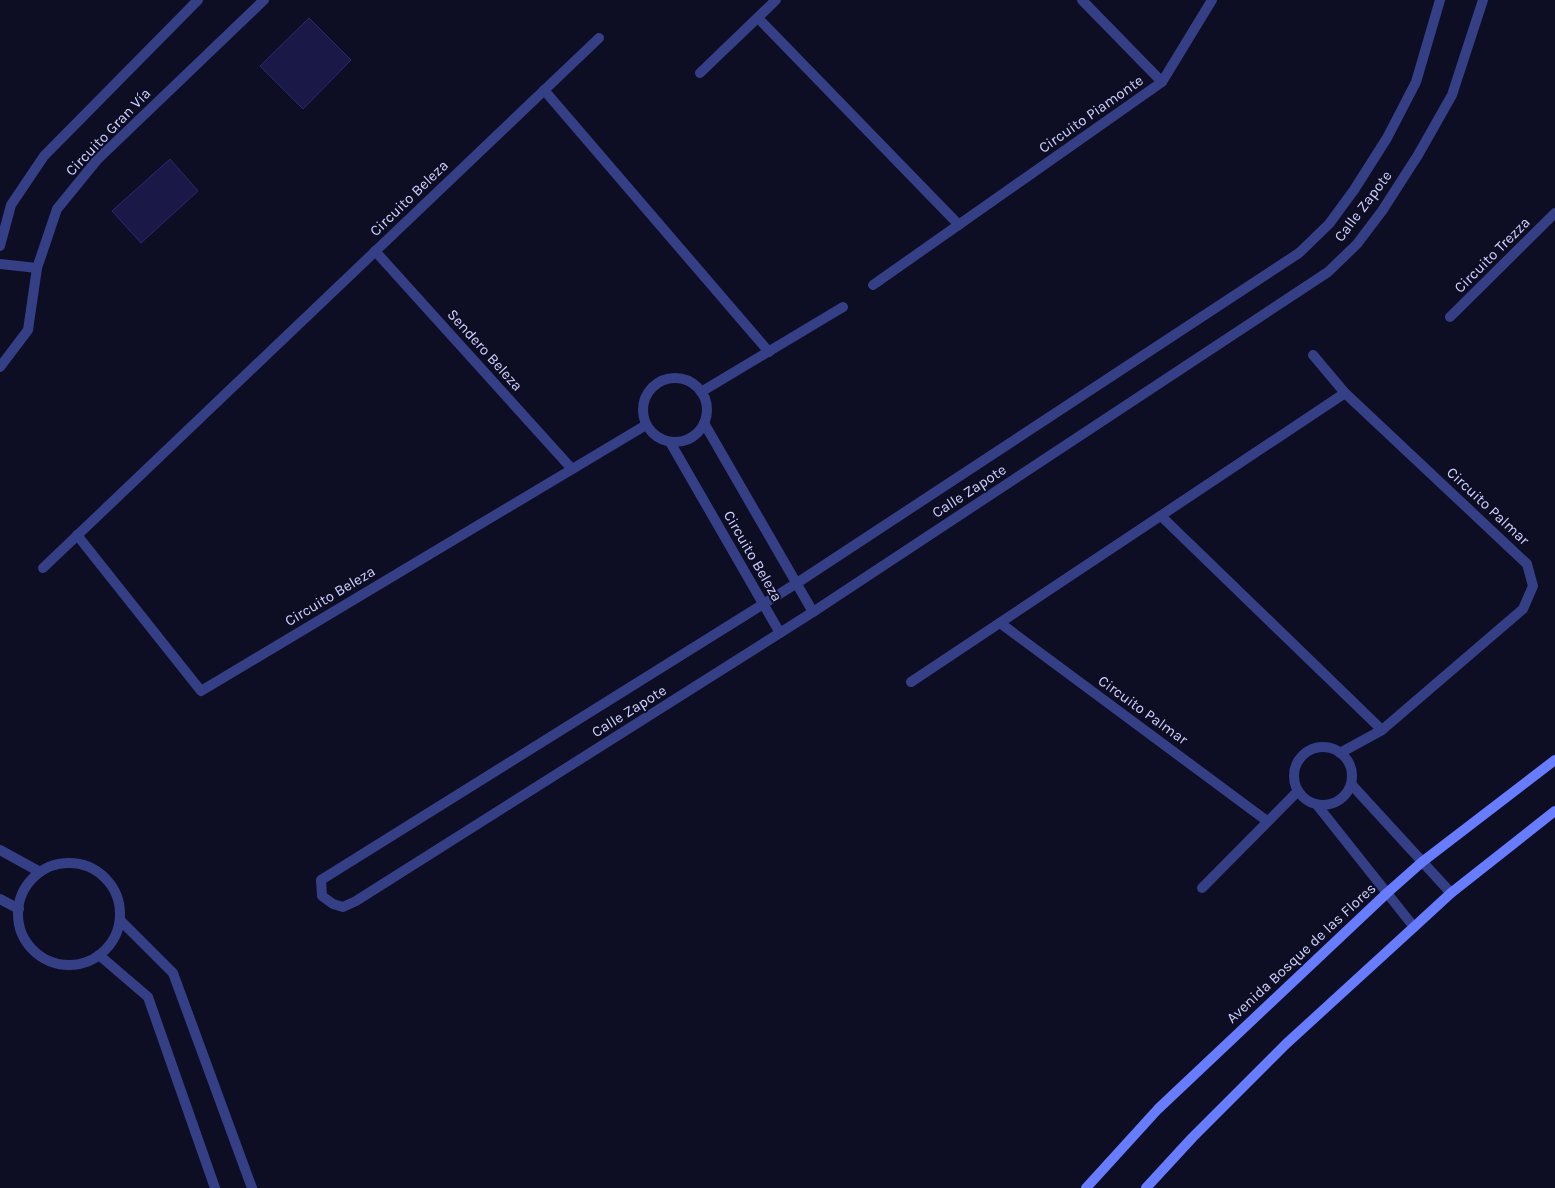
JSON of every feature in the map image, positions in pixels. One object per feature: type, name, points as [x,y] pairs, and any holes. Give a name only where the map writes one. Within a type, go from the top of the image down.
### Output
[{"type":"street","name":"Circuito Gran Vía","points":[[0,246],[11,205],[44,156],[198,0]]},
{"type":"street","name":"Circuito Gran Vía","points":[[0,368],[28,330],[37,268],[57,209],[97,160],[264,0]]},
{"type":"street","points":[[700,73],[776,0]]},
{"type":"street","points":[[1082,0],[1162,82]]},
{"type":"street","name":"Circuito Piamonte","points":[[873,285],[1162,82],[1212,0]]},
{"type":"street","name":"Calle Zapote","points":[[1440,0],[1416,82],[1387,138],[1354,190],[1329,224],[1299,253],[797,583],[321,880],[322,896],[333,904],[342,907],[356,901],[813,612],[1328,272],[1357,244],[1382,211],[1418,155],[1452,95],[1483,0]]},
{"type":"street","points":[[758,18],[959,226]]},
{"type":"street","name":"Circuito Beleza","points":[[43,568],[599,38]]},
{"type":"street","points":[[544,90],[768,352]]},
{"type":"street","name":"Circuito Trezza","points":[[1450,317],[1555,213]]},
{"type":"street","name":"Sendero Beleza","points":[[375,251],[572,470]]},
{"type":"street","points":[[0,264],[37,268]]},
{"type":"street","points":[[701,392],[843,307]]},
{"type":"street","name":"Circuito Palmar","points":[[1313,355],[1345,393],[1528,564],[1534,586],[1523,610],[1382,730],[1340,752]]},
{"type":"street","points":[[646,425],[643,416],[643,406],[653,388],[662,381],[672,378],[683,379],[693,384],[706,401],[707,412],[704,423],[698,432],[690,438],[680,442],[670,442]]},
{"type":"street","points":[[911,682],[1345,393]]},
{"type":"street","name":"Circuito Beleza","points":[[704,423],[813,612]]},
{"type":"street","name":"Circuito Beleza","points":[[77,535],[201,691],[646,425],[656,436],[670,442],[780,633]]},
{"type":"street","points":[[1161,516],[1382,730]]},
{"type":"street","name":"Circuito Palmar","points":[[1000,623],[1268,821]]},
{"type":"street","points":[[1318,747],[1330,748],[1340,752],[1348,761],[1352,772],[1351,784],[1346,794],[1338,801],[1328,805],[1317,805],[1306,800],[1298,791],[1294,781],[1295,770],[1300,759],[1308,752],[1318,747]]},
{"type":"street","name":"Avenida Bosque de las Flores","points":[[1086,1188],[1158,1109],[1387,893],[1422,862],[1555,760]]},
{"type":"street","points":[[1351,784],[1451,893]]},
{"type":"street","points":[[1202,888],[1298,791]]},
{"type":"street","points":[[1317,805],[1414,927]]},
{"type":"street","points":[[1146,1188],[1192,1138],[1286,1044],[1451,893],[1555,812]]},
{"type":"street","points":[[0,850],[40,872]]},
{"type":"street","points":[[67,863],[82,864],[107,878],[115,890],[120,904],[120,921],[117,933],[99,955],[86,962],[72,965],[57,963],[43,958],[32,949],[24,937],[19,923],[19,909],[22,895],[29,882],[40,872],[53,866],[67,863]]},
{"type":"street","points":[[0,898],[19,909]]},
{"type":"street","points":[[120,921],[172,973],[252,1188]]},
{"type":"street","points":[[99,955],[148,997],[215,1188]]},
{"type":"building","points":[[309,18],[351,60],[303,109],[260,66]]},
{"type":"building","points":[[170,159],[198,191],[141,243],[112,211]]}]
